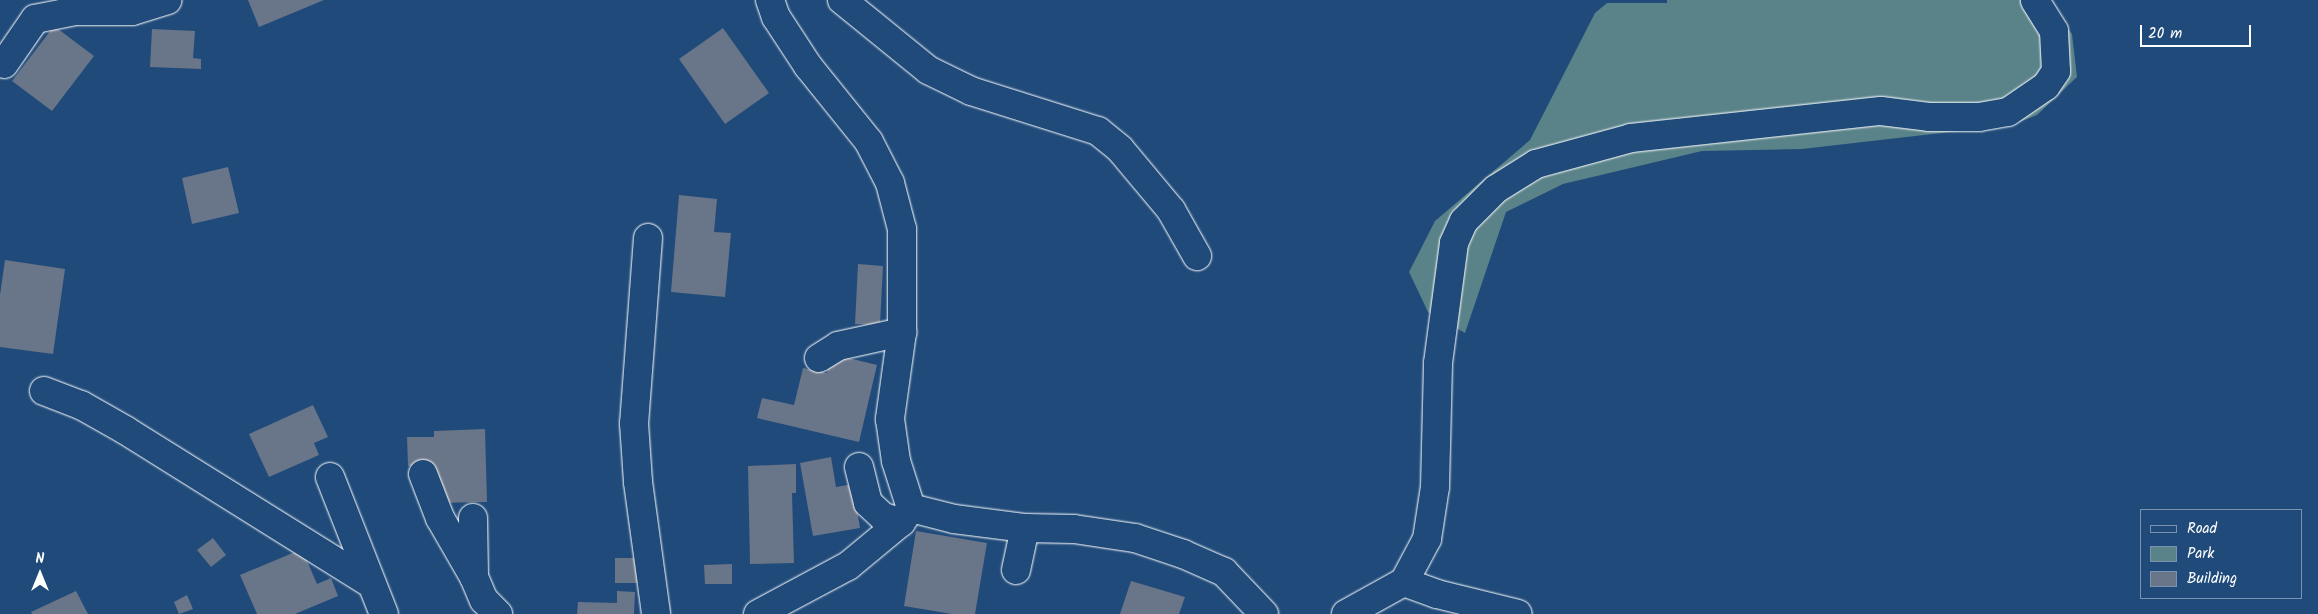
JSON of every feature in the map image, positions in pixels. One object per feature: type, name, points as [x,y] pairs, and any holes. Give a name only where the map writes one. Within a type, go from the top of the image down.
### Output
[{"type":"street","points":[[4,64],[35,19],[75,11],[132,11],[167,0]]},
{"type":"street","points":[[770,0],[776,17],[808,66],[869,142],[890,183],[902,229],[902,332],[890,419],[906,515]]},
{"type":"street","points":[[842,0],[928,70],[971,91],[1098,131],[1120,149],[1171,210],[1197,256]]},
{"type":"street","points":[[1346,614],[1404,582],[1427,539],[1435,487],[1438,363],[1454,243],[1464,221],[1496,189],[1536,164],[1630,138],[1881,110],[1929,117],[1978,117],[2008,112],[2039,91],[2056,71],[2054,31],[2035,0]]},
{"type":"street","points":[[648,238],[634,423],[638,482],[656,614]]},
{"type":"street","points":[[819,358],[838,346],[902,332]]},
{"type":"street","points":[[44,390],[81,405],[125,430],[371,584]]},
{"type":"street","points":[[859,468],[868,503],[883,517],[906,515],[954,518],[1025,528],[1074,529],[1135,538],[1183,554],[1224,572],[1264,614]]},
{"type":"street","points":[[423,474],[436,511],[474,577],[484,600],[498,614]]},
{"type":"street","points":[[330,477],[384,614]]},
{"type":"street","points":[[758,614],[848,566],[906,515]]},
{"type":"street","points":[[473,518],[474,577]]},
{"type":"street","points":[[1016,570],[1025,528]]},
{"type":"street","points":[[1404,582],[1437,594],[1518,614]]},
{"type":"green space","points":[[1667,0],[2031,0],[2062,21],[2072,34],[2077,77],[2037,115],[2011,125],[1802,149],[1702,151],[1563,184],[1506,212],[1465,333],[1428,312],[1409,272],[1435,221],[1530,140],[1595,13],[1607,3],[1667,3]]},
{"type":"building","points":[[248,0],[324,0],[259,27]]},
{"type":"building","points":[[54,26],[94,56],[52,111],[12,81]]},
{"type":"building","points":[[723,28],[769,93],[725,124],[679,59]]},
{"type":"building","points":[[152,29],[195,31],[193,58],[201,59],[201,69],[150,67]]},
{"type":"building","points":[[228,167],[239,213],[192,224],[182,178]]},
{"type":"building","points":[[679,195],[717,199],[714,232],[731,233],[725,297],[671,292]]},
{"type":"building","points":[[5,260],[65,269],[53,354],[0,347],[0,295]]},
{"type":"building","points":[[858,264],[883,266],[880,325],[855,324]]},
{"type":"building","points":[[832,354],[877,365],[859,442],[757,418],[762,398],[794,405],[803,368],[827,373]]},
{"type":"building","points":[[313,405],[328,437],[314,443],[319,455],[269,477],[249,434]]},
{"type":"building","points":[[485,429],[487,502],[436,503],[435,465],[408,466],[407,437],[434,437],[434,431]]},
{"type":"building","points":[[831,457],[836,487],[853,484],[860,528],[813,536],[800,463]]},
{"type":"building","points":[[796,464],[796,493],[792,493],[794,563],[750,564],[748,466]]},
{"type":"building","points":[[916,531],[987,543],[975,614],[952,614],[904,606]]},
{"type":"building","points":[[213,538],[226,555],[211,567],[197,550]]},
{"type":"building","points":[[302,549],[317,584],[331,578],[338,596],[295,614],[257,614],[240,575]]},
{"type":"building","points":[[615,558],[638,558],[638,583],[615,583]]},
{"type":"building","points":[[732,564],[732,584],[705,584],[704,565]]},
{"type":"building","points":[[1131,581],[1185,597],[1179,614],[1120,614]]},
{"type":"building","points":[[76,591],[88,614],[32,614],[31,612]]},
{"type":"building","points":[[617,591],[635,592],[634,614],[577,614],[578,602],[617,603]]},
{"type":"building","points":[[187,595],[193,609],[179,614],[174,602]]}]
